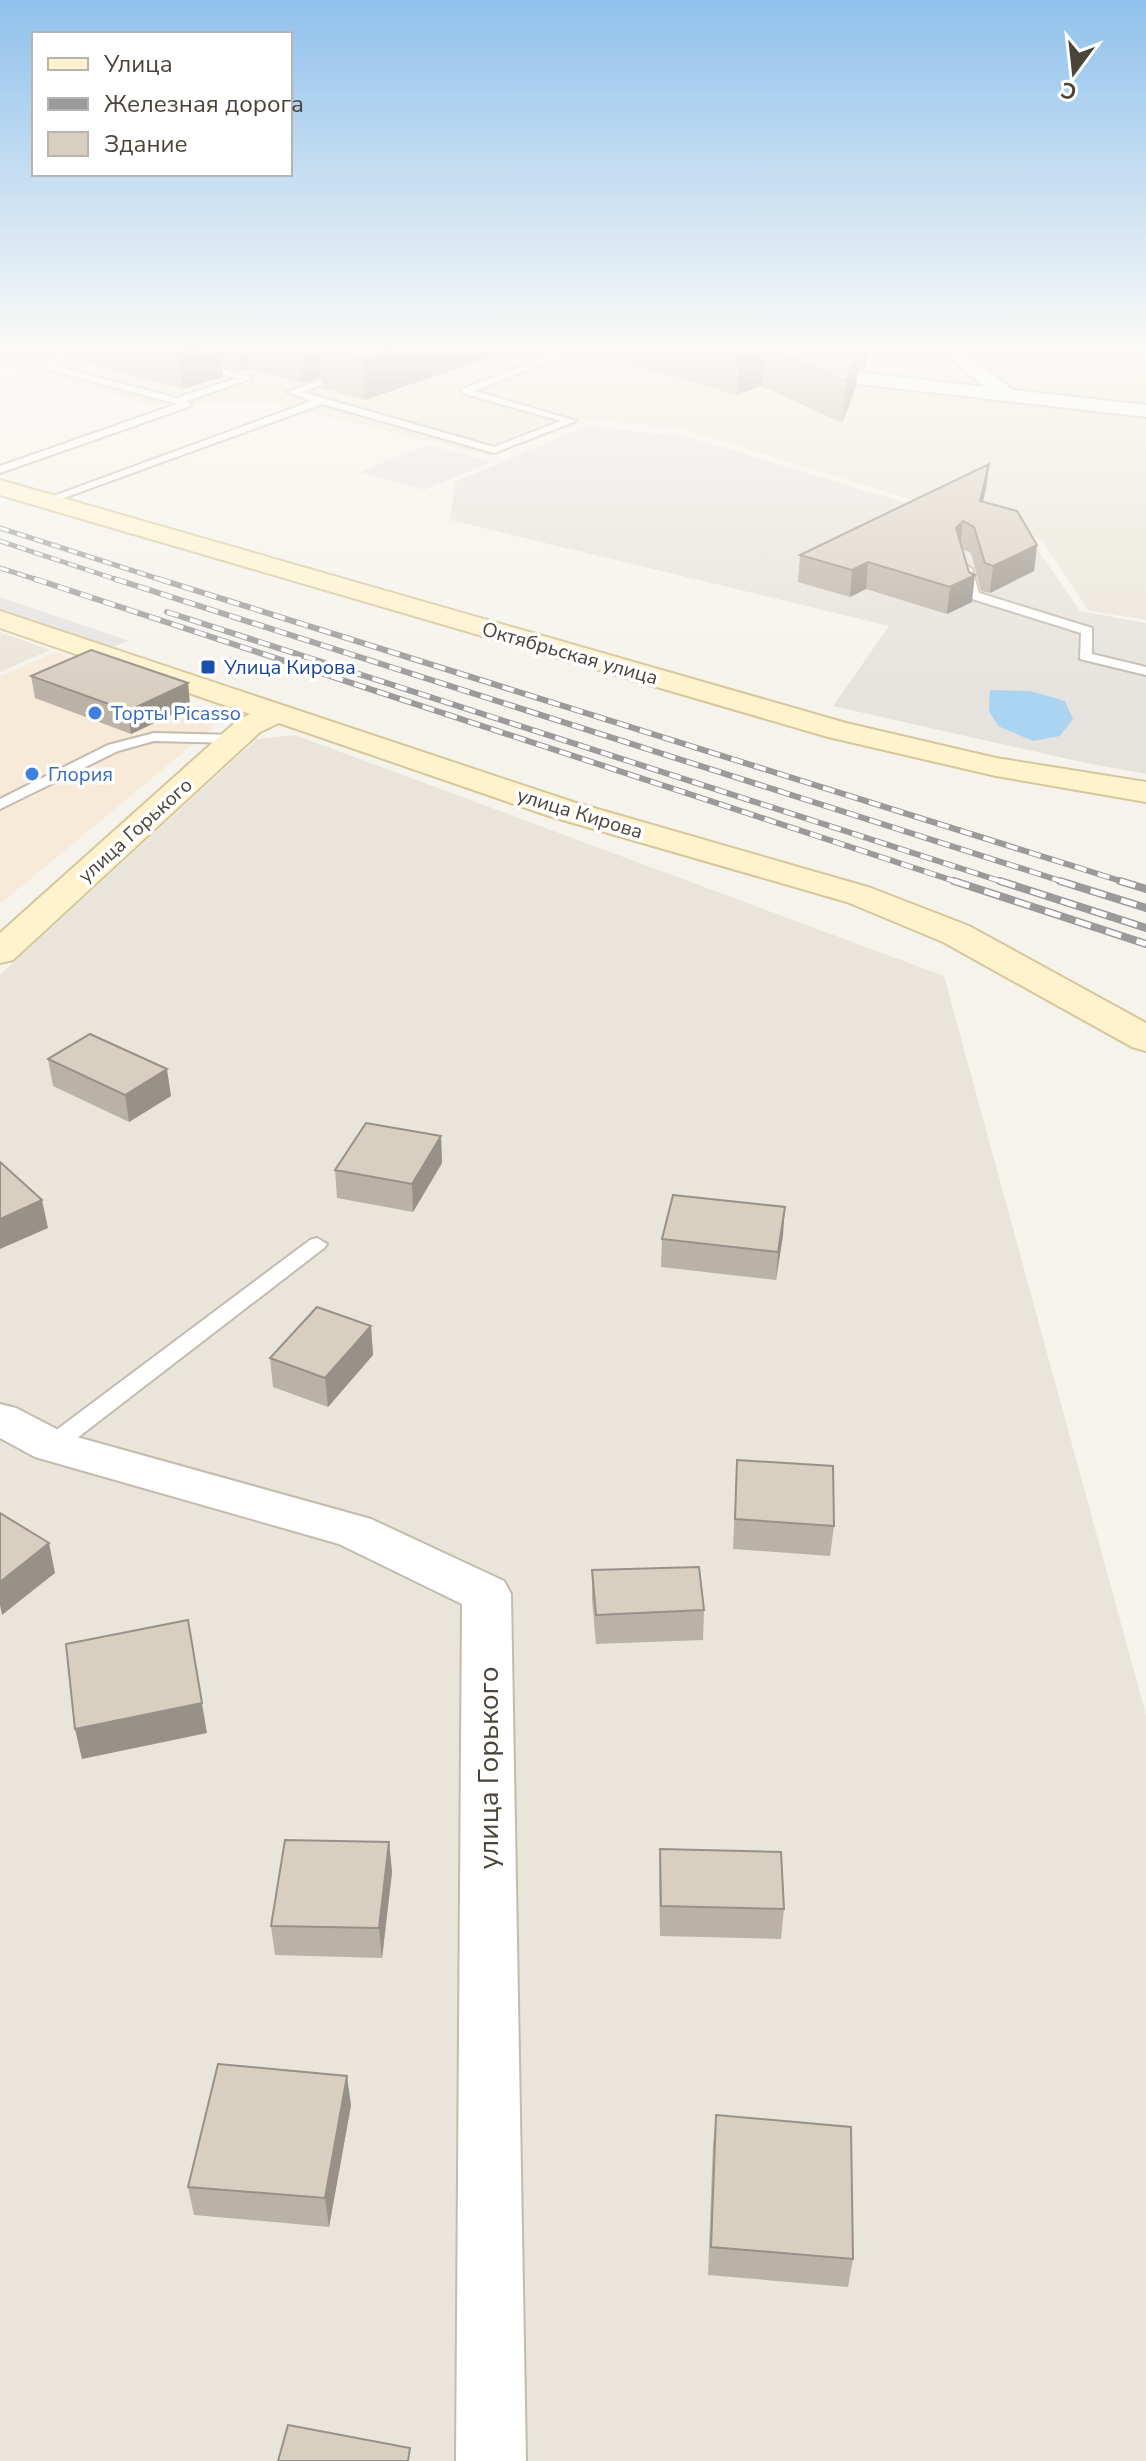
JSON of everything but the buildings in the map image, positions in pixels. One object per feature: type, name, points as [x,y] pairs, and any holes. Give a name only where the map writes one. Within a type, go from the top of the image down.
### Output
[{"type":"street","name":"Октябрьская улица","points":[[0,487],[839,731],[996,767],[1146,792]]},
{"type":"street","name":"улица Кирова","points":[[0,619],[561,809],[859,895],[956,934],[1146,1039]]},
{"type":"street","name":"улица Горького","points":[[0,952],[234,739],[249,726],[274,714]]},
{"type":"street","name":"улица Горького","points":[[0,1419],[51,1446],[354,1531],[487,1594],[491,2461]]},
{"type":"lane","points":[[46,501],[148,464]]},
{"type":"lane","points":[[962,554],[973,595],[1088,631],[1085,656],[1146,671]]},
{"type":"lane","points":[[0,805],[126,744],[154,737],[234,739]]},
{"type":"lane","points":[[51,1446],[317,1244]]},
{"type":"shaded area","points":[[381,464],[488,464],[424,490],[360,472]]},
{"type":"shaded area","points":[[498,464],[777,464],[1032,541],[1080,611],[1146,623],[1146,774],[833,706],[889,626],[450,520],[455,482]]},
{"type":"shaded area","points":[[796,464],[1146,464],[1146,620],[1089,611],[1042,540]]},
{"type":"shaded area","points":[[0,597],[129,641],[109,648],[0,610]]},
{"type":"shaded area","points":[[0,632],[50,650],[0,672]]},
{"type":"shaded area","points":[[57,652],[222,720],[0,904],[0,676]]},
{"type":"shaded area","points":[[295,735],[944,976],[1146,1715],[1146,2461],[0,2461],[0,975],[257,739]]},
{"type":"water","points":[[990,690],[1030,691],[1065,701],[1073,719],[1060,736],[1033,741],[998,726],[989,711]]},
{"type":"railway","points":[[0,528],[165,581]]},
{"type":"railway","points":[[0,541],[121,581]]},
{"type":"railway","points":[[0,568],[41,581]]},
{"type":"railway","points":[[35,579],[960,883]]},
{"type":"railway","points":[[115,579],[1067,883]]},
{"type":"railway","points":[[159,579],[1127,883]]},
{"type":"railway","points":[[167,612],[1006,883]]},
{"type":"railway","points":[[954,881],[1146,944]]},
{"type":"railway","points":[[1000,881],[1146,928]]},
{"type":"railway","points":[[1060,881],[1146,908]]},
{"type":"railway","points":[[1120,881],[1146,889]]},
{"type":"place","name":"Улица Кирова","points":[[208,667]]},
{"type":"place","name":"Торты Picasso","points":[[95,713]]},
{"type":"place","name":"Глория","points":[[32,774]]}]
